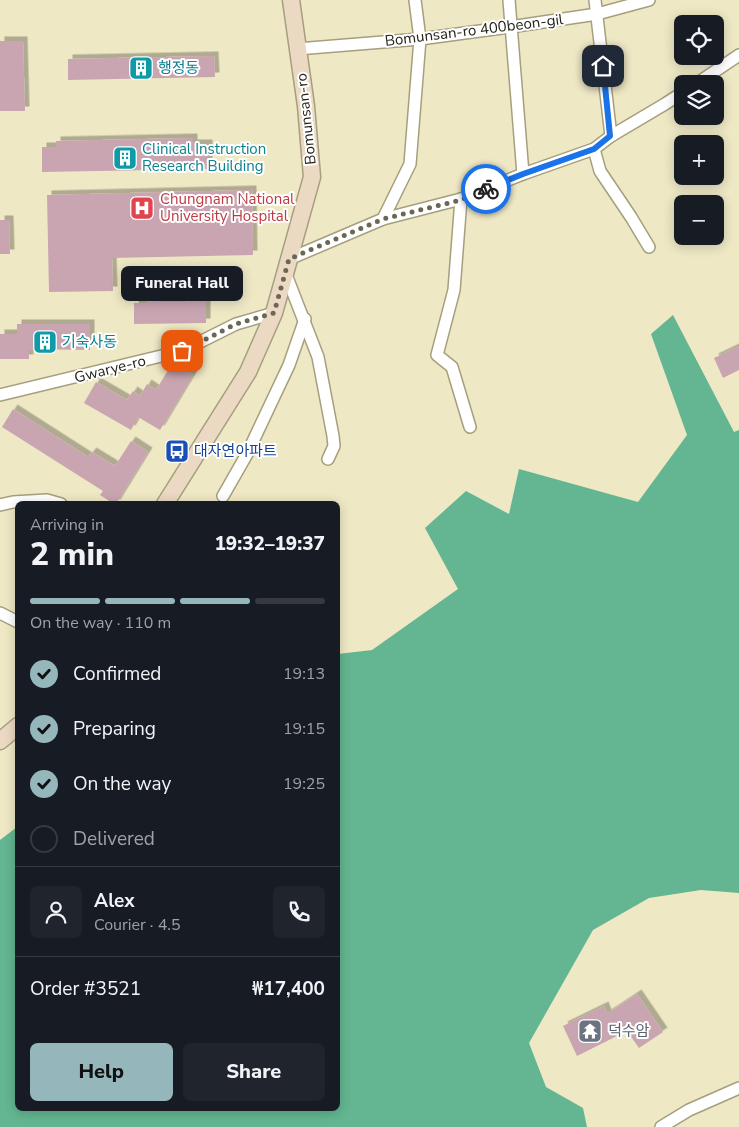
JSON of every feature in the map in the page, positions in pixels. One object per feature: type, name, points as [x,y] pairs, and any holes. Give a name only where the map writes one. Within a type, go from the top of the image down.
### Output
[{"type":"main road","name":"Bomunsan-ro","points":[[167,501],[248,372],[274,313],[312,177],[306,106],[291,0]]},
{"type":"main road","points":[[0,741],[15,728]]},
{"type":"street","points":[[383,219],[410,164],[420,39],[415,0]]},
{"type":"street","points":[[508,0],[523,174]]},
{"type":"street","points":[[595,0],[610,136]]},
{"type":"street","name":"Bomunsan-ro 400beon-gil","points":[[297,49],[420,39],[597,14],[649,0]]},
{"type":"street","points":[[709,75],[739,55]]},
{"type":"street","points":[[328,459],[334,446],[318,357],[287,266],[383,219],[461,200],[523,174],[594,149],[610,136],[674,98]]},
{"type":"street","points":[[594,149],[600,171],[649,247]]},
{"type":"street","points":[[461,200],[454,290],[437,355],[452,367],[470,427]]},
{"type":"street","name":"Gwarye-ro","points":[[0,395],[182,351],[236,324],[274,313]]},
{"type":"street","points":[[223,496],[247,454],[289,365],[304,319]]},
{"type":"street","points":[[30,501],[50,501]]},
{"type":"street","points":[[0,505],[15,502]]},
{"type":"street","points":[[0,613],[15,620]]},
{"type":"street","points":[[662,1127],[689,1110],[739,1088]]},
{"type":"green space","points":[[673,315],[734,432],[739,430],[739,893],[701,890],[649,898],[593,930],[529,1043],[546,1087],[583,1108],[587,1127],[0,1127],[0,840],[15,829],[15,1111],[340,1111],[340,654],[372,650],[458,589],[425,528],[466,491],[509,514],[519,469],[638,502],[687,435],[651,334]]},
{"type":"building","points":[[0,41],[23,41],[25,111],[0,111]]},
{"type":"building","name":"행정동","points":[[214,56],[215,77],[68,80],[68,59]]},
{"type":"building","name":"Clinical Instruction Research Building","points":[[193,138],[193,144],[208,144],[208,169],[42,172],[42,147],[56,147],[56,141]]},
{"type":"building","points":[[252,190],[253,255],[112,258],[113,291],[49,292],[47,195]]},
{"type":"building","points":[[0,220],[9,220],[10,254],[0,254]]},
{"type":"building","points":[[147,283],[158,283],[158,302],[187,302],[206,290],[206,323],[134,324],[134,303],[147,303]]},
{"type":"building","name":"기숙사동","points":[[17,324],[90,324],[90,350],[29,349],[29,359],[0,359],[0,334],[17,334]]},
{"type":"building","points":[[739,346],[739,370],[723,378],[714,358]]},
{"type":"building","points":[[176,365],[193,375],[160,430],[138,417],[131,430],[84,403],[96,382],[127,400],[133,391],[140,396],[147,384],[156,390],[170,367],[174,369]]},
{"type":"building","points":[[13,409],[88,457],[92,452],[115,466],[131,441],[148,452],[118,501],[109,501],[100,495],[103,491],[2,427]]},
{"type":"building","points":[[637,994],[663,1032],[639,1048],[627,1031],[577,1056],[563,1026],[604,1006],[607,1014]]},
{"type":"way so far","points":[[182,351],[236,324],[274,313],[289,259],[383,219],[461,200],[486,189]]},
{"type":"place","name":"행정동","points":[[141,68]]},
{"type":"place","name":"Clinical Instruction Research Building","points":[[125,158]]},
{"type":"place","name":"Chungnam National University Hospital","points":[[142,208]]},
{"type":"place","name":"기숙사동","points":[[45,342]]},
{"type":"place","name":"Funeral Hall","points":[[182,351]]},
{"type":"place","name":"대자연아파트","points":[[177,451]]},
{"type":"place","name":"덕수암","points":[[590,1031]]},
{"type":"route","points":[[486,189],[594,149],[610,136],[603,66]]}]
